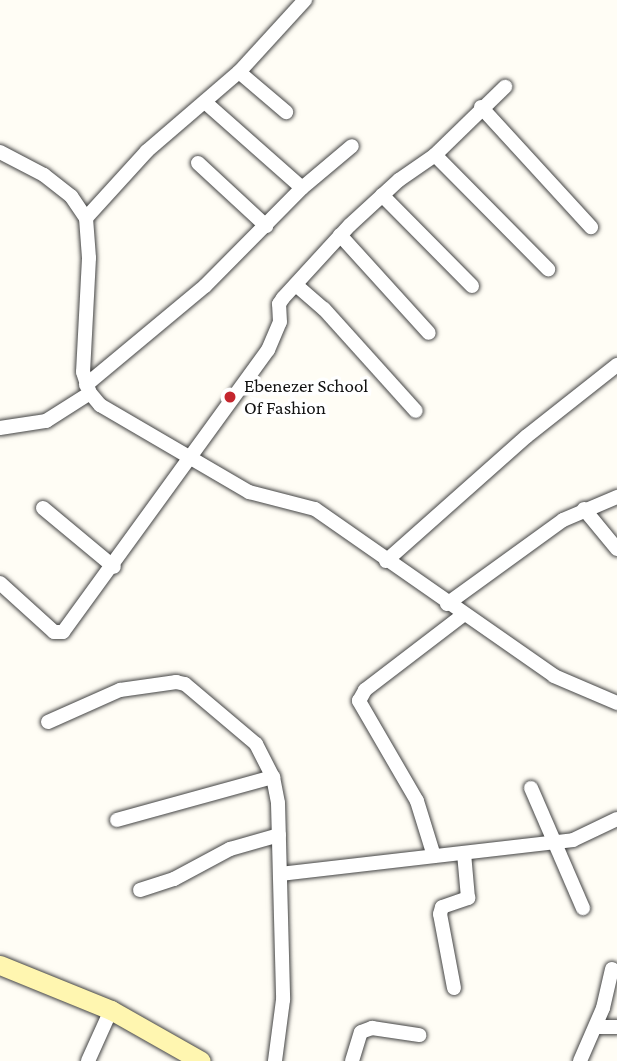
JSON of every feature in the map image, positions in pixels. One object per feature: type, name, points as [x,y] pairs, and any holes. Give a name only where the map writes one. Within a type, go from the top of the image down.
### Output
[{"type":"street","points":[[86,218],[147,151],[239,72],[305,0]]},
{"type":"street","points":[[239,72],[286,112]]},
{"type":"street","points":[[0,583],[58,634],[114,567],[268,350],[280,322],[279,304],[340,235],[382,195],[435,155],[481,107],[505,87]]},
{"type":"street","points":[[206,103],[302,188]]},
{"type":"street","points":[[481,107],[591,227]]},
{"type":"street","points":[[0,428],[46,422],[88,389],[205,286],[302,188],[352,146]]},
{"type":"street","points":[[0,152],[44,175],[71,196],[86,218],[88,389],[114,415],[188,461],[249,492],[315,509],[447,604],[560,680],[617,703]]},
{"type":"street","points":[[435,155],[548,269]]},
{"type":"street","points":[[198,163],[266,226]]},
{"type":"street","points":[[382,195],[472,286]]},
{"type":"street","points":[[340,235],[429,333]]},
{"type":"street","points":[[296,285],[324,309],[416,411]]},
{"type":"street","points":[[386,561],[527,436],[617,365]]},
{"type":"street","points":[[447,604],[584,509],[617,497]]},
{"type":"street","points":[[43,508],[114,567]]},
{"type":"street","points":[[584,509],[617,549]]},
{"type":"street","points":[[434,856],[417,801],[359,701],[365,690],[463,615]]},
{"type":"street","points":[[48,722],[120,690],[176,682],[238,726],[256,744],[273,777],[279,835],[283,1000],[275,1061]]},
{"type":"street","points":[[117,820],[273,777]]},
{"type":"street","points":[[531,788],[583,908]]},
{"type":"street","points":[[280,874],[552,840],[573,840],[617,819]]},
{"type":"street","points":[[140,890],[174,879],[230,849],[279,835]]},
{"type":"street","points":[[454,988],[440,914],[442,907],[468,898],[464,853]]},
{"type":"street","points":[[0,965],[111,1010],[201,1061]]},
{"type":"street","points":[[580,1061],[596,1027],[612,969]]},
{"type":"street","points":[[88,1061],[111,1010]]},
{"type":"street","points":[[596,1027],[617,1027]]},
{"type":"street","points":[[352,1061],[361,1032],[372,1028],[419,1035]]},
{"type":"place","name":"Ebenezer School Of Fashion","points":[[230,397]]}]
